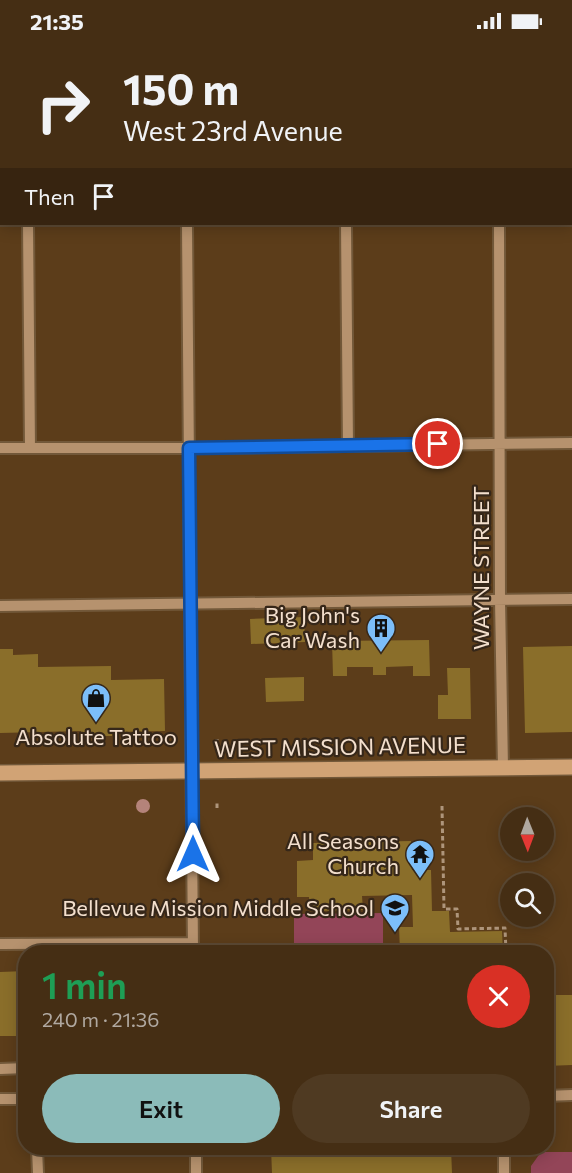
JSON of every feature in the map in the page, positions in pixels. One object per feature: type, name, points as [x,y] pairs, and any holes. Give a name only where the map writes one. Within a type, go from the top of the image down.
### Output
[{"type":"main road","name":"WEST MISSION AVENUE","points":[[0,773],[572,767]]},
{"type":"street","points":[[28,225],[30,448]]},
{"type":"street","points":[[187,225],[193,945]]},
{"type":"street","points":[[346,225],[348,446]]},
{"type":"street","name":"WAYNE STREET","points":[[499,225],[503,768]]},
{"type":"street","points":[[0,448],[572,443]]},
{"type":"street","points":[[0,606],[572,599]]},
{"type":"street","points":[[0,944],[48,945]]},
{"type":"street","points":[[0,1069],[18,1068]]},
{"type":"street","points":[[554,1096],[572,1095]]},
{"type":"street","points":[[0,1100],[18,1099]]},
{"type":"street","points":[[38,1155],[38,1173]]},
{"type":"street","points":[[196,1155],[196,1173]]},
{"type":"street","points":[[504,1155],[504,1173]]},
{"type":"path","points":[[217,739],[217,748]]},
{"type":"path","points":[[217,801],[217,808]]},
{"type":"path","points":[[442,806],[444,909],[457,909],[458,929],[506,928],[506,945]]},
{"type":"shaded area","points":[[383,913],[383,945],[294,945],[294,914]]},
{"type":"shaded area","points":[[572,1152],[572,1173],[531,1173],[531,1166],[539,1155]]},
{"type":"building","points":[[304,617],[305,642],[251,644],[250,619]]},
{"type":"building","name":"Big John's Car Wash","points":[[429,640],[430,676],[413,676],[413,666],[386,667],[386,675],[373,675],[373,667],[347,667],[347,676],[333,676],[332,641]]},
{"type":"building","points":[[572,646],[572,732],[525,733],[523,647]]},
{"type":"building","points":[[0,649],[13,649],[13,655],[38,654],[38,667],[111,666],[111,680],[164,679],[165,731],[112,732],[112,736],[81,736],[81,731],[0,733]]},
{"type":"building","points":[[447,668],[470,668],[471,719],[438,719],[438,695],[448,695]]},
{"type":"building","points":[[304,677],[304,701],[266,702],[265,678]]},
{"type":"building","name":"Bellevue Mission Middle School","points":[[411,841],[412,870],[431,870],[432,911],[449,911],[450,932],[502,931],[503,945],[400,945],[399,927],[413,927],[412,895],[362,896],[363,910],[310,911],[309,897],[297,897],[297,861],[313,860],[313,843]]},
{"type":"building","points":[[18,971],[18,1036],[0,1036],[0,972]]},
{"type":"building","points":[[554,995],[572,995],[572,1065],[554,1066]]},
{"type":"building","points":[[271,1155],[451,1155],[452,1173],[272,1173]]},
{"type":"place","name":"Big John's Car Wash","points":[[381,654]]},
{"type":"place","name":"Absolute Tattoo","points":[[96,724]]},
{"type":"place","name":"All Seasons Church","points":[[420,880]]},
{"type":"place","name":"Bellevue Mission Middle School","points":[[395,934]]},
{"type":"route","points":[[193,854],[189,448],[438,444]]}]
